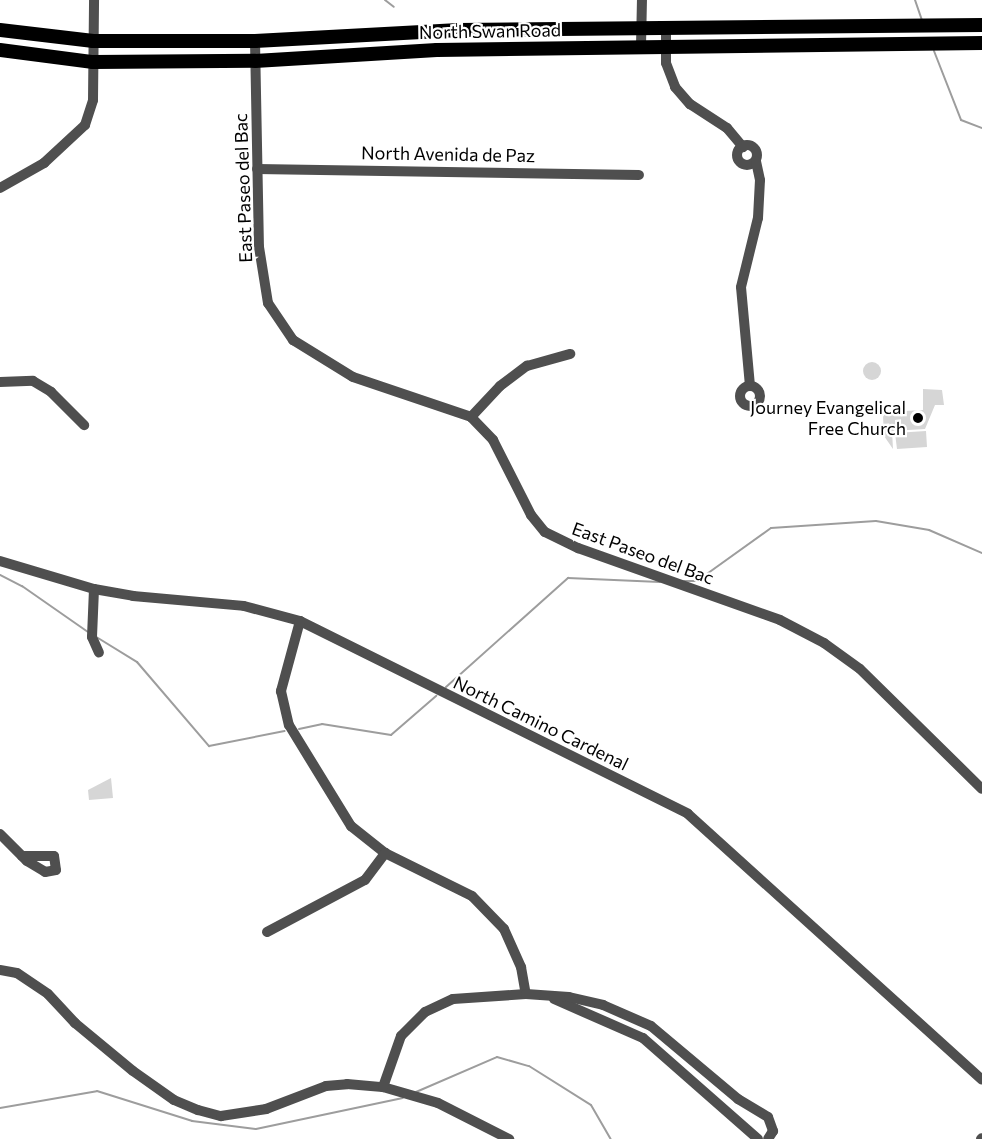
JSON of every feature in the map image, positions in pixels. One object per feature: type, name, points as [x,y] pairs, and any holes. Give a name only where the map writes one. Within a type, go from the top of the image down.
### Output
[{"type":"main road","name":"North Swan Road","points":[[0,30],[93,41],[255,41],[459,30],[982,25]]},
{"type":"main road","name":"North Swan Road","points":[[0,50],[93,62],[255,61],[437,50],[982,43]]},
{"type":"street","points":[[0,188],[44,164],[85,125],[93,100],[94,0]]},
{"type":"street","points":[[641,46],[642,0]]},
{"type":"street","points":[[666,29],[666,63],[675,87],[690,104],[727,128],[743,147],[738,157],[752,163],[759,198],[741,286],[750,386]]},
{"type":"street","name":"East Paseo del Bac","points":[[255,41],[259,247],[268,303],[293,340],[354,377],[471,417],[493,440],[531,515],[545,532],[578,548],[780,620],[824,643],[860,669],[982,789]]},
{"type":"street","name":"North Avenida de Paz","points":[[257,169],[639,175]]},
{"type":"street","points":[[471,417],[500,386],[527,366],[570,354]]},
{"type":"street","points":[[0,382],[33,381],[51,392],[84,425]]},
{"type":"street","name":"North Camino Cardenal","points":[[0,561],[94,589],[133,596],[244,606],[300,621],[688,814],[982,1080]]},
{"type":"street","points":[[94,589],[92,637],[99,653]]},
{"type":"street","points":[[300,621],[281,691],[289,725],[351,826],[385,853],[472,896],[504,929],[520,966],[526,994]]},
{"type":"street","points":[[0,834],[22,856]]},
{"type":"street","points":[[267,932],[365,880],[385,853]]},
{"type":"street","points":[[0,970],[16,973],[48,994],[75,1023],[133,1071],[174,1100],[198,1110],[221,1116],[266,1109],[326,1086],[383,1087],[438,1102],[509,1139]]},
{"type":"street","points":[[383,1087],[401,1036],[426,1012],[453,999],[526,994],[550,998],[569,997],[592,1002],[651,1026],[738,1099],[768,1117],[772,1131],[768,1139]]},
{"type":"street","points":[[550,998],[644,1038],[758,1139]]},
{"type":"shaded area","points":[[872,362],[878,365],[881,371],[878,377],[872,380],[866,377],[863,371],[866,365]]},
{"type":"shaded area","points":[[923,389],[942,390],[944,405],[935,405],[925,429],[892,431],[893,449],[884,436],[883,416],[886,412],[923,410]]},
{"type":"shaded area","points":[[926,431],[927,447],[897,449],[895,433]]},
{"type":"shaded area","points":[[111,778],[113,798],[89,800],[88,790]]},
{"type":"waterway","points":[[385,0],[394,7]]},
{"type":"waterway","points":[[915,0],[922,20]]},
{"type":"waterway","points":[[934,51],[961,120],[982,128]]},
{"type":"waterway","points":[[684,581],[697,581],[771,528],[876,521],[929,530],[982,553]]},
{"type":"waterway","points":[[0,575],[22,586],[88,632]]},
{"type":"waterway","points":[[446,687],[568,578],[660,582]]},
{"type":"waterway","points":[[98,638],[137,662],[209,746],[285,731]]},
{"type":"waterway","points":[[299,729],[322,724],[391,735],[436,696]]},
{"type":"waterway","points":[[416,1092],[497,1057],[529,1066],[591,1105],[611,1139]]},
{"type":"waterway","points":[[0,1108],[97,1091],[192,1121],[256,1129],[403,1098]]},
{"type":"place","name":"Journey Evangelical Free Church","points":[[918,418]]}]
